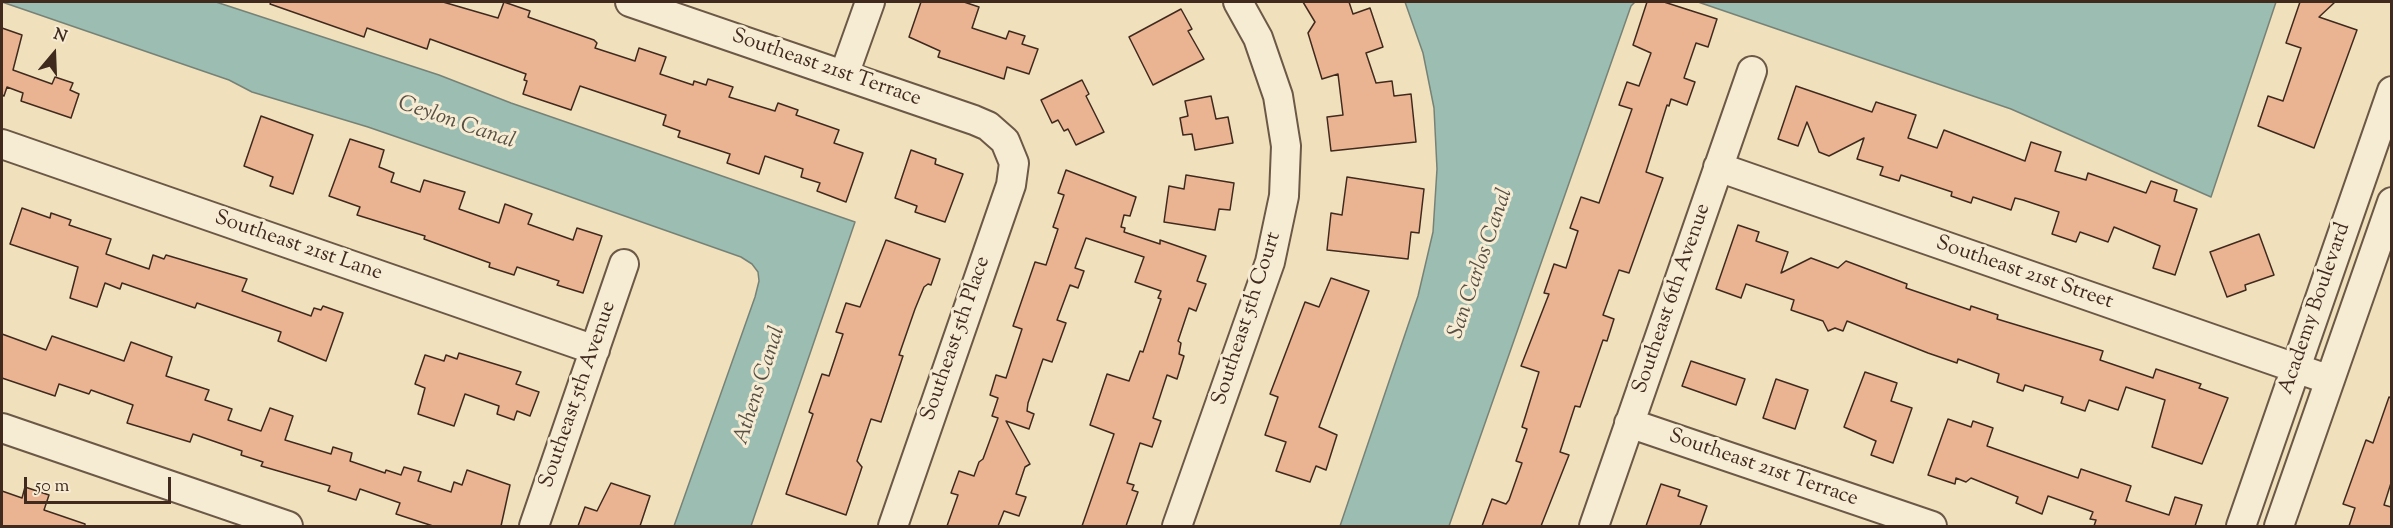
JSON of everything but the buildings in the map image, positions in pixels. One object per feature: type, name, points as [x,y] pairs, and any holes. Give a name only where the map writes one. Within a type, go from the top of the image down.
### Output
[{"type":"street","name":"Southeast 21st Terrace","points":[[630,2],[988,126],[1005,141],[1010,152]]},
{"type":"street","points":[[843,75],[870,2]]},
{"type":"street","name":"Southeast 5th Court","points":[[1177,526],[1270,262],[1282,210],[1286,173],[1284,129],[1278,96],[1258,38],[1238,2]]},
{"type":"street","name":"Southeast 6th Avenue","points":[[1594,526],[1752,71]]},
{"type":"street","name":"Academy Boulevard","points":[[2241,526],[2296,368],[2384,135],[2391,91]]},
{"type":"street","name":"Southeast 21st Lane","points":[[2,144],[595,350]]},
{"type":"street","name":"Southeast 5th Place","points":[[893,526],[1011,185],[1014,163],[1010,152]]},
{"type":"street","name":"Southeast 21st Street","points":[[1719,167],[2330,380]]},
{"type":"street","name":"Academy Boulevard","points":[[2279,526],[2391,202]]},
{"type":"street","name":"Southeast 5th Avenue","points":[[534,526],[624,264]]},
{"type":"street","name":"Southeast 21st Terrace","points":[[1629,423],[1932,526]]},
{"type":"street","points":[[2,428],[288,526]]},
{"type":"water","points":[[2,2],[216,2],[439,75],[511,103],[855,222],[751,526],[674,526],[755,297],[759,281],[758,272],[752,264],[741,257],[548,189],[368,127],[252,92],[229,80]]},
{"type":"water","name":"San Carlos Canal","points":[[1405,2],[1635,2],[1631,6],[1449,526],[1340,526],[1418,296],[1433,232],[1437,169],[1434,108],[1423,53]]},
{"type":"water","points":[[1698,2],[2276,2],[2211,197],[2011,109]]},
{"type":"water label","name":"Ceylon Canal","points":[[456,124]]},
{"type":"water label","name":"Athens Canal","points":[[761,386]]}]
